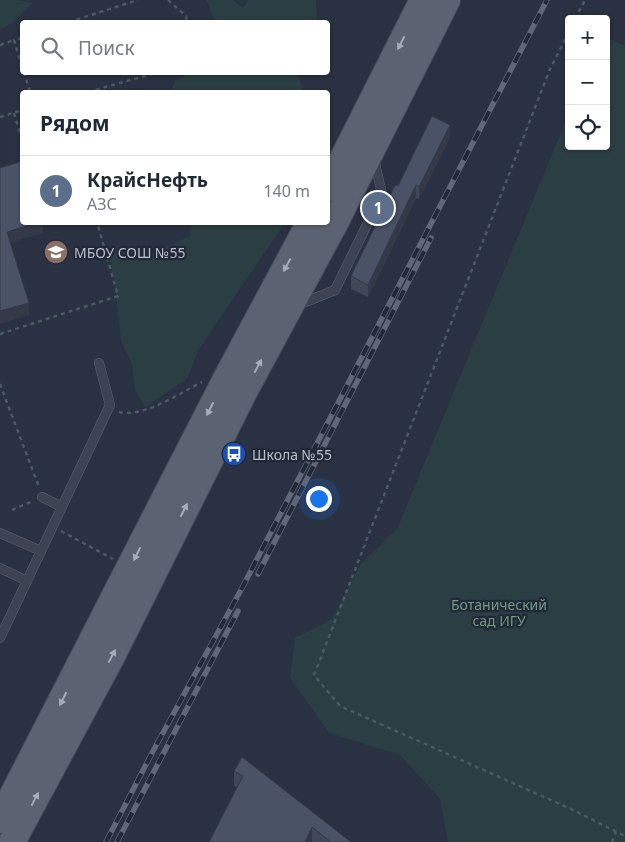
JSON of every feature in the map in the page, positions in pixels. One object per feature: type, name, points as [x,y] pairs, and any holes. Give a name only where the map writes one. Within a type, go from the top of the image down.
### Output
[{"type":"main road","points":[[330,184],[424,0]]},
{"type":"main road","points":[[12,842],[112,656],[246,388],[372,149],[447,0]]},
{"type":"main road","points":[[0,820],[227,377],[308,225]]},
{"type":"lane","points":[[0,638],[110,405],[98,363]]},
{"type":"lane","points":[[42,497],[62,507]]},
{"type":"lane","points":[[0,533],[41,551]]},
{"type":"lane","points":[[0,568],[27,581]]},
{"type":"path","points":[[75,20],[138,0]]},
{"type":"path","points":[[168,0],[186,16],[187,20]]},
{"type":"path","points":[[577,15],[585,0]]},
{"type":"path","points":[[0,45],[20,38]]},
{"type":"path","points":[[14,40],[20,61]]},
{"type":"path","points":[[565,40],[550,69],[314,675],[340,706],[571,809],[625,836]]},
{"type":"path","points":[[25,75],[29,90]]},
{"type":"path","points":[[95,90],[148,75]]},
{"type":"path","points":[[0,117],[20,111]]},
{"type":"path","points":[[14,113],[20,133]]},
{"type":"path","points":[[0,334],[118,296],[98,225]]},
{"type":"path","points":[[108,409],[129,414],[157,406],[208,379]]},
{"type":"path","points":[[0,384],[42,497],[12,510]]},
{"type":"path","points":[[53,527],[94,549]]},
{"type":"path","points":[[612,842],[616,832]]},
{"type":"green space","points":[[0,0],[17,0],[33,3],[9,25],[0,30]]},
{"type":"green space","points":[[205,0],[233,0],[243,8],[248,0],[316,0],[317,17],[316,20],[213,20]]},
{"type":"green space","name":"Ботанический сад ИГУ","points":[[610,39],[625,46],[625,842],[448,842],[440,799],[400,755],[329,733],[290,678],[295,638],[332,619],[360,565],[397,529],[565,123],[565,150],[610,150]]},
{"type":"green space","points":[[187,75],[298,75],[303,90],[172,90],[175,81]]},
{"type":"green space","points":[[191,225],[284,225],[199,349],[187,379],[145,407],[135,390],[132,364],[121,341],[115,284],[109,256],[116,245],[125,249],[151,254],[190,236]]},
{"type":"building","points":[[432,116],[450,125],[419,187],[416,185],[368,285],[351,276],[395,185],[398,186]]},
{"type":"building","points":[[20,162],[20,225],[29,225],[7,232],[29,303],[0,311],[0,168]]},
{"type":"building","points":[[242,757],[351,842],[331,842],[312,827],[305,842],[209,842],[243,776],[234,771]]},
{"type":"railway","points":[[106,842],[242,588],[547,0]]},
{"type":"railway","points":[[258,574],[431,238]]},
{"type":"railway","points":[[117,842],[238,611]]},
{"type":"place","name":"КрайсНефть","points":[[378,208]]},
{"type":"place","name":"МБОУ СОШ №55","points":[[56,252]]},
{"type":"place","name":"Школа №55","points":[[234,454]]}]
